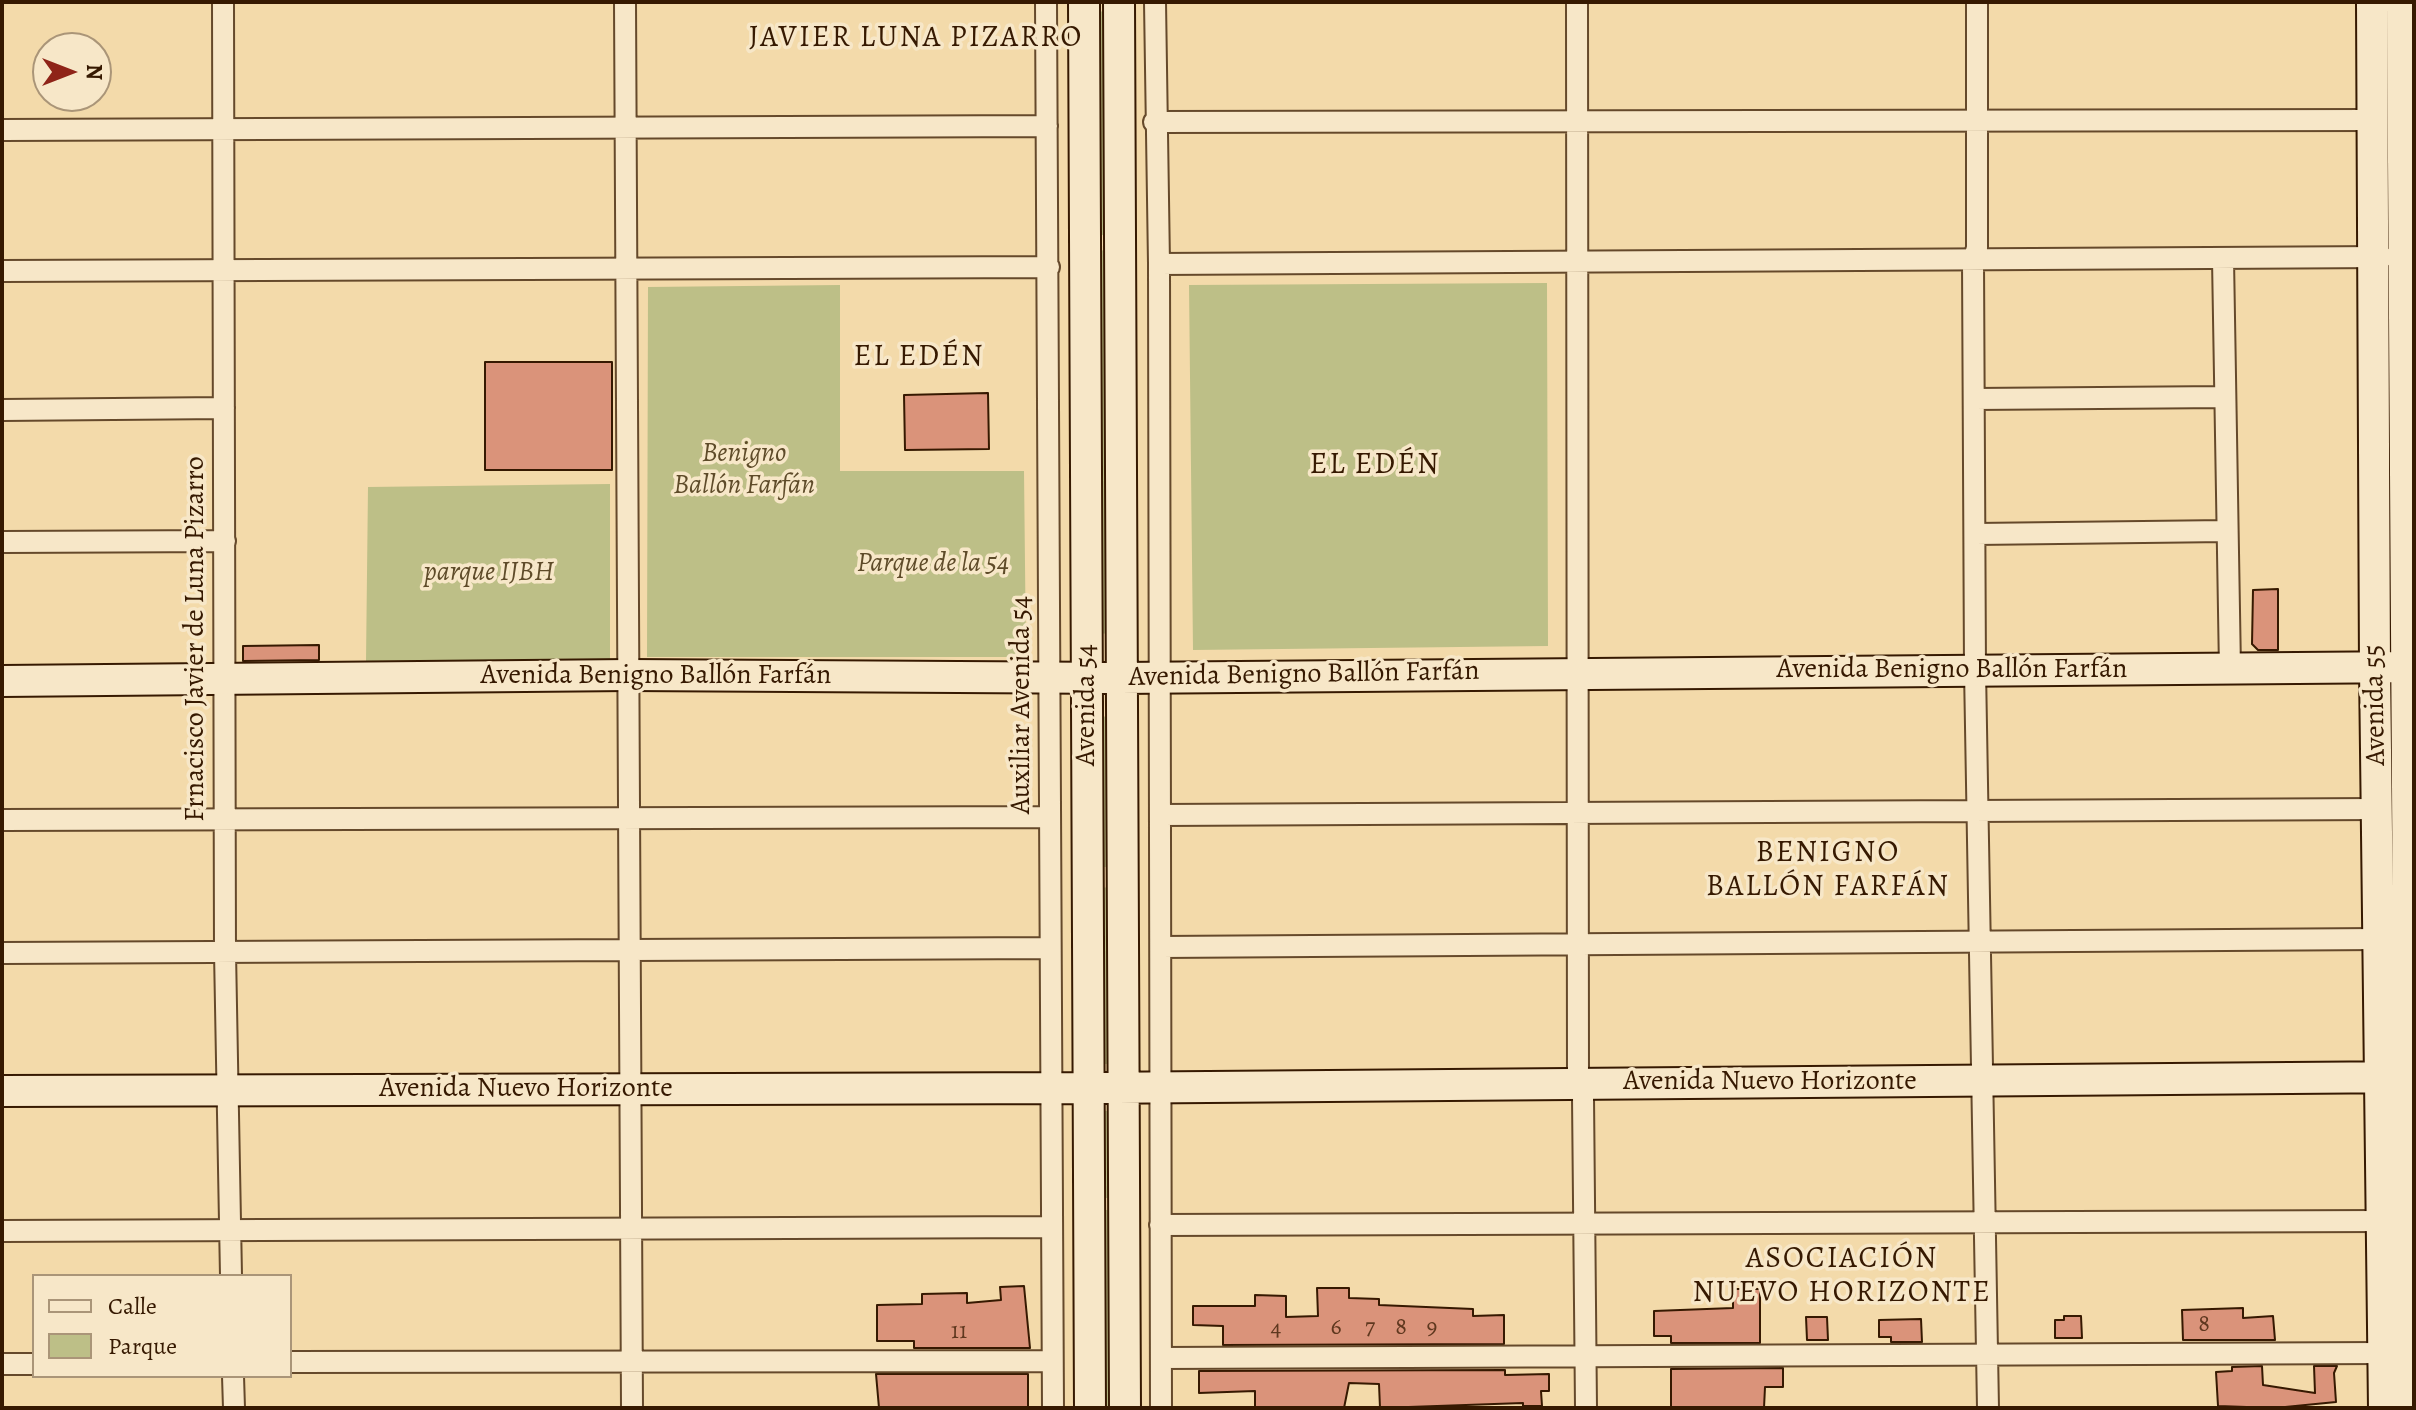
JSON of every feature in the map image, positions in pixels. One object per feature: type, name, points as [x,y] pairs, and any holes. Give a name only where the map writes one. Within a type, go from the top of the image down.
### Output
[{"type":"street","name":"Frnacisco Javier de Luna Pizarro","points":[[223,2],[224,819],[231,1274]]},
{"type":"street","points":[[625,2],[632,1408]]},
{"type":"street","name":"Auxiliar Avenida 54","points":[[1046,2],[1053,1408]]},
{"type":"street","name":"Avenida 54","points":[[1084,2],[1090,1408]]},
{"type":"street","points":[[1155,2],[1161,677],[1161,1408]]},
{"type":"street","points":[[1577,2],[1578,1083],[1583,1097],[1586,1408]]},
{"type":"street","points":[[1977,2],[1977,248],[1973,261],[1975,670],[1988,1408]]},
{"type":"street","name":"Avenida 55","points":[[2372,2],[2374,120],[2387,257],[2375,669],[2384,1408]]},
{"type":"street","name":"Avenida 55","points":[[2402,2],[2408,136],[2387,257],[2408,297],[2411,1408]]},
{"type":"street","name":"Avenida 54","points":[[1123,3],[1121,678],[1125,1408]]},
{"type":"street","points":[[1154,122],[2374,120]]},
{"type":"street","points":[[2,130],[1047,126]]},
{"type":"street","points":[[1159,264],[2387,257]]},
{"type":"street","points":[[2223,259],[2230,669]]},
{"type":"street","points":[[2,271],[1049,267]]},
{"type":"street","points":[[1975,399],[2225,397]]},
{"type":"street","points":[[2,410],[224,408]]},
{"type":"street","points":[[1976,534],[2226,531]]},
{"type":"street","points":[[2,542],[225,541]]},
{"type":"street","name":"Avenida Benigno Ballón Farfán","points":[[2,681],[629,675],[1121,678],[1577,672],[2410,668]]},
{"type":"street","points":[[1161,815],[2377,809]]},
{"type":"street","points":[[2,820],[1050,817]]},
{"type":"street","points":[[1161,947],[2378,939]]},
{"type":"street","points":[[2,953],[1050,948]]},
{"type":"street","name":"Avenida Nuevo Horizonte","points":[[2,1091],[1088,1088],[2412,1077]]},
{"type":"street","points":[[1160,1225],[2381,1221]]},
{"type":"street","points":[[2,1231],[1051,1227]]},
{"type":"street","points":[[1161,1358],[2383,1353]]},
{"type":"street","points":[[292,1362],[1052,1361]]},
{"type":"street","points":[[2,1364],[32,1364]]},
{"type":"street","points":[[233,1378],[234,1408]]},
{"type":"green space","points":[[1110,11],[1111,235],[1097,235],[1095,12]]},
{"type":"green space","points":[[1097,250],[1112,251],[1110,634],[1097,633]]},
{"type":"green space","points":[[1547,283],[1548,646],[1193,650],[1189,285]]},
{"type":"green space","name":"Benigno Ballón Farfán","points":[[840,285],[840,471],[1024,471],[1026,657],[647,657],[648,287]]},
{"type":"green space","name":"parque IJBH","points":[[610,484],[610,659],[366,661],[368,487]]},
{"type":"green space","points":[[1096,716],[1109,717],[1111,867],[1097,867]]},
{"type":"green space","points":[[1112,887],[1114,1064],[1100,1064],[1098,888]]},
{"type":"green space","points":[[1100,1111],[1114,1111],[1114,1198],[1100,1198]]},
{"type":"green space","points":[[1100,1210],[1114,1210],[1116,1408],[1102,1408]]},
{"type":"building","points":[[485,362],[612,362],[612,470],[485,470]]},
{"type":"building","points":[[988,393],[989,449],[905,450],[904,395]]},
{"type":"building","points":[[2278,589],[2278,650],[2258,650],[2252,644],[2253,590]]},
{"type":"building","points":[[319,645],[319,660],[243,661],[243,646]]},
{"type":"building","points":[[1024,1286],[1030,1348],[914,1348],[914,1341],[877,1341],[877,1305],[922,1304],[922,1294],[967,1293],[967,1303],[1001,1300],[1000,1287]]},
{"type":"building","points":[[1317,1288],[1349,1288],[1349,1298],[1379,1299],[1379,1305],[1473,1309],[1473,1316],[1504,1315],[1504,1344],[1223,1345],[1223,1326],[1193,1325],[1193,1306],[1255,1306],[1255,1295],[1286,1296],[1286,1317],[1318,1316]]},
{"type":"building","points":[[1733,1289],[1760,1289],[1760,1343],[1671,1343],[1671,1336],[1654,1336],[1654,1311],[1733,1308]]},
{"type":"building","points":[[2243,1308],[2243,1318],[2273,1316],[2275,1340],[2183,1340],[2182,1310]]},
{"type":"building","points":[[2064,1316],[2081,1316],[2082,1338],[2055,1338],[2055,1320],[2064,1320]]},
{"type":"building","points":[[1806,1317],[1827,1317],[1828,1340],[1807,1340]]},
{"type":"building","points":[[1921,1319],[1922,1342],[1891,1342],[1891,1337],[1879,1337],[1879,1320]]},
{"type":"building","points":[[2262,1366],[2263,1385],[2315,1393],[2314,1366],[2337,1366],[2334,1373],[2336,1402],[2275,1408],[2218,1406],[2216,1372],[2232,1371],[2232,1367]]},
{"type":"building","points":[[1783,1368],[1783,1387],[1765,1387],[1764,1408],[1671,1408],[1671,1369]]},
{"type":"building","points":[[1505,1370],[1505,1375],[1549,1374],[1549,1391],[1541,1391],[1542,1406],[1523,1406],[1523,1403],[1380,1408],[1379,1384],[1349,1383],[1344,1408],[1255,1408],[1255,1391],[1199,1393],[1199,1371]]},
{"type":"building","points":[[876,1374],[1028,1374],[1028,1408],[879,1408]]},
{"type":"district","name":"JAVIER LUNA PIZARRO","points":[[916,39]]},
{"type":"district","name":"EL EDÉN","points":[[919,358]]},
{"type":"district","name":"EL EDÉN","points":[[1375,466]]},
{"type":"district","name":"BENIGNO BALLÓN FARFÁN","points":[[1828,871]]},
{"type":"district","name":"ASOCIACIÓN NUEVO HORIZONTE","points":[[1842,1277]]},
{"type":"park label","name":"Parque de la 54","points":[[933,564]]}]
